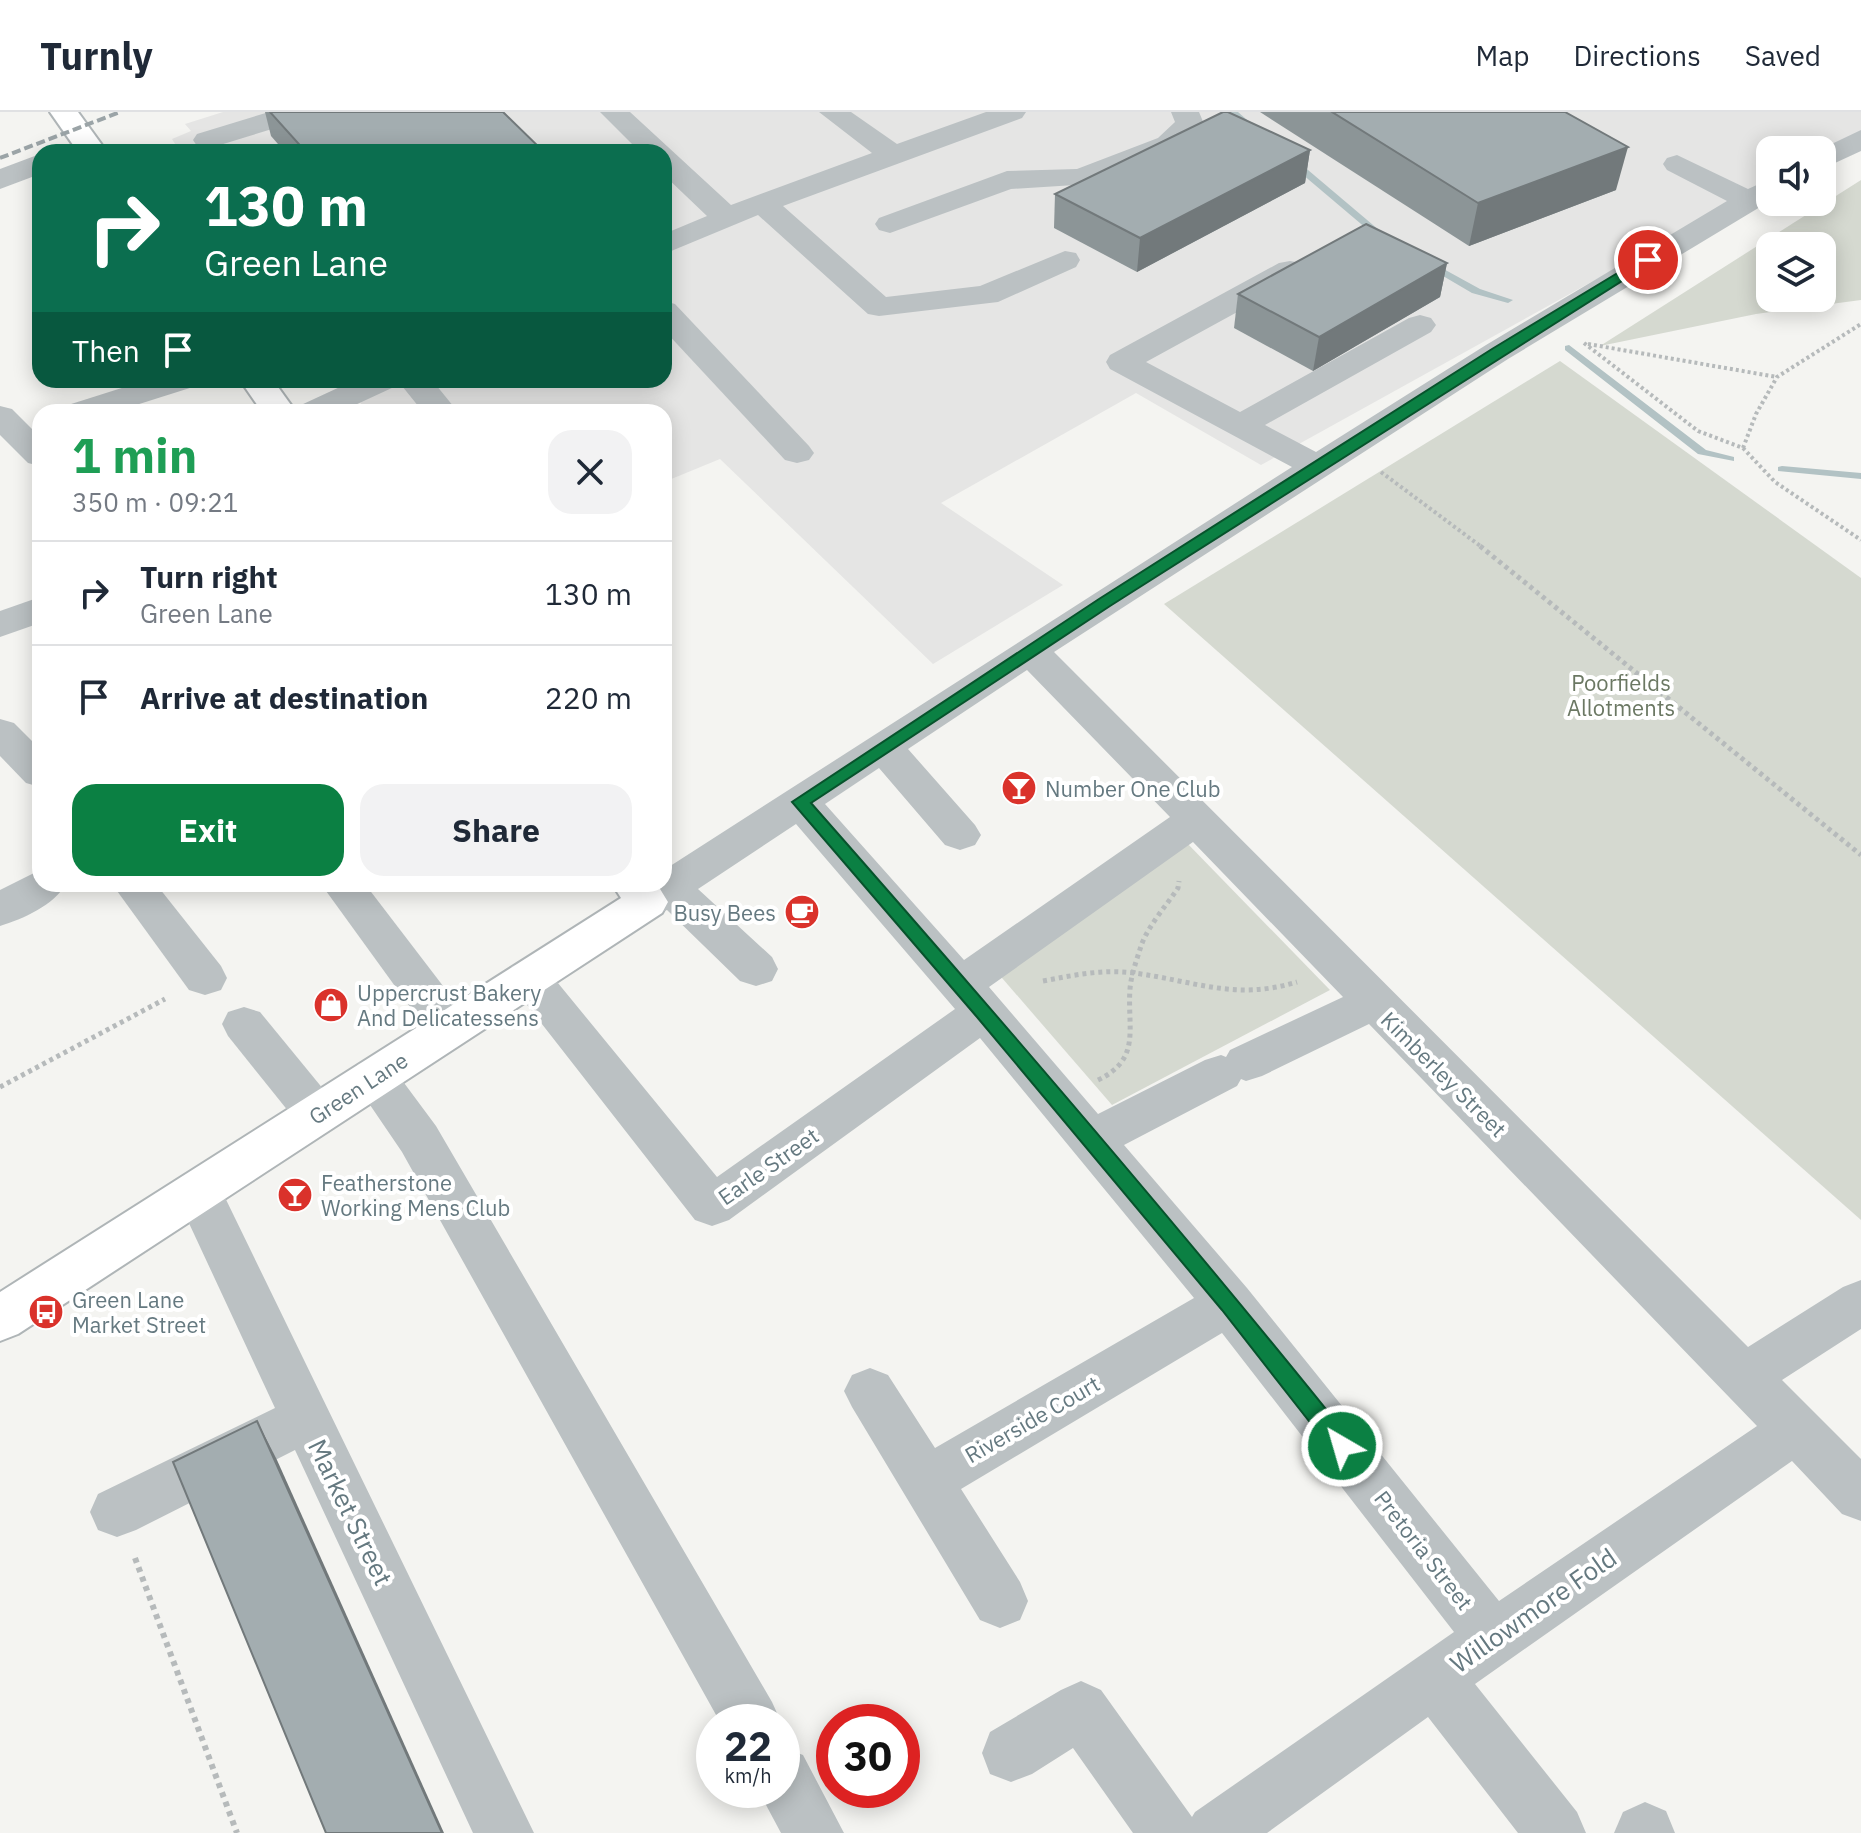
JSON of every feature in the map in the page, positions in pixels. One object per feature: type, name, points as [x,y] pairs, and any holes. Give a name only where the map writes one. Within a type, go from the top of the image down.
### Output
[{"type":"main road","points":[[64,112],[80,144]]},
{"type":"main road","name":"Green Lane","points":[[0,1319],[528,978],[649,892]]},
{"type":"street","points":[[207,140],[298,112]]},
{"type":"street","points":[[614,112],[648,144]]},
{"type":"street","points":[[833,112],[892,154]]},
{"type":"street","points":[[672,241],[762,203],[1012,112]]},
{"type":"street","points":[[890,224],[1007,180],[1081,178],[1168,144],[1190,124],[1185,112]]},
{"type":"street","points":[[1836,152],[1861,139]]},
{"type":"street","points":[[1677,164],[1756,193]]},
{"type":"street","points":[[0,180],[32,166]]},
{"type":"street","points":[[672,166],[726,217]]},
{"type":"street","points":[[839,174],[935,207]]},
{"type":"street","name":"Green Lane","points":[[672,878],[800,802],[1030,650],[1544,323],[1756,196]]},
{"type":"street","points":[[762,203],[879,307],[987,295],[1065,260]]},
{"type":"street","points":[[1291,270],[1122,362],[1241,425],[1333,457]]},
{"type":"street","points":[[672,320],[797,453]]},
{"type":"street","points":[[1241,425],[1420,325]]},
{"type":"street","points":[[105,404],[156,388]]},
{"type":"street","points":[[330,404],[365,388]]},
{"type":"street","points":[[421,388],[434,404]]},
{"type":"street","points":[[0,625],[32,612]]},
{"type":"street","name":"Kimberley Street","points":[[1030,650],[1178,832],[1340,967],[1861,1496]]},
{"type":"street","points":[[0,732],[32,765]]},
{"type":"street","points":[[883,747],[960,835]]},
{"type":"street","name":"Pretoria Street","points":[[800,802],[972,999],[1229,1303],[1492,1637]]},
{"type":"street","points":[[972,999],[1178,832]]},
{"type":"street","points":[[0,910],[32,892]]},
{"type":"street","points":[[139,892],[205,978]]},
{"type":"street","points":[[348,892],[450,1028]]},
{"type":"street","points":[[651,892],[756,969]]},
{"type":"street","name":"Earle Street","points":[[528,978],[712,1206],[972,999]]},
{"type":"street","points":[[1091,1140],[1233,1068],[1374,1002]]},
{"type":"street","points":[[244,1024],[317,1114]]},
{"type":"street","points":[[374,1077],[419,1139],[742,1704]]},
{"type":"street","name":"Market Street","points":[[198,1191],[504,1833]]},
{"type":"street","points":[[1743,1378],[1861,1302]]},
{"type":"street","name":"Riverside Court","points":[[926,1481],[1229,1303]]},
{"type":"street","points":[[870,1391],[1000,1601]]},
{"type":"street","points":[[117,1512],[306,1419]]},
{"type":"street","name":"Willowmore Fold","points":[[1556,1833],[1434,1679],[1794,1430]]},
{"type":"street","points":[[1216,1833],[1434,1679]]},
{"type":"street","points":[[1011,1753],[1081,1710],[1169,1833]]},
{"type":"street","points":[[800,1808],[814,1833]]},
{"type":"path","points":[[1544,323],[1587,344],[1698,431],[1743,448],[1775,482],[1861,540]]},
{"type":"path","points":[[1743,448],[1756,414],[1777,377],[1861,324]]},
{"type":"path","points":[[1587,344],[1777,377]]},
{"type":"path","points":[[1333,457],[1438,512],[1861,855]]},
{"type":"path","points":[[1058,1100],[1113,1073],[1127,1057],[1133,973],[1142,943],[1178,888],[1180,872],[1173,856],[1178,832]]},
{"type":"path","points":[[972,999],[1096,971],[1133,973],[1234,992],[1271,990],[1340,967]]},
{"type":"path","points":[[0,1087],[205,978]]},
{"type":"path","points":[[117,1512],[237,1833]]},
{"type":"shaded area","points":[[223,112],[1861,112],[1861,132],[1836,144],[1836,136],[1756,136],[1756,191],[1261,465],[1136,393],[941,503],[1063,585],[933,664],[720,459],[672,479],[672,404],[362,404],[350,388],[672,388],[672,144],[175,144],[172,139],[191,131],[185,124]]},
{"type":"green space","points":[[1861,180],[1861,300],[1836,303],[1836,232],[1779,232],[1804,216],[1836,216],[1836,196]]},
{"type":"green space","points":[[1756,247],[1756,312],[1771,312],[1600,346]]},
{"type":"green space","name":"Poorfields Allotments","points":[[1560,361],[1861,578],[1861,1220],[1164,604]]},
{"type":"green space","points":[[1185,841],[1330,990],[1112,1105],[996,971]]},
{"type":"building","points":[[270,112],[503,112],[536,144],[299,144]]},
{"type":"building","points":[[1223,112],[1310,150],[1140,238],[1055,194]]},
{"type":"building","points":[[1332,112],[1565,112],[1628,147],[1478,203]]},
{"type":"building","points":[[1366,224],[1447,263],[1319,337],[1238,294]]},
{"type":"building","points":[[257,1421],[442,1833],[326,1833],[173,1462]]},
{"type":"waterway","points":[[1233,112],[1251,127]]},
{"type":"waterway","points":[[1292,161],[1383,238]]},
{"type":"waterway","points":[[1429,264],[1476,291],[1508,300]]},
{"type":"waterway","points":[[1569,348],[1702,452],[1730,459]]},
{"type":"waterway","points":[[1782,469],[1861,476]]},
{"type":"railway","points":[[37,144],[120,112]]},
{"type":"railway","points":[[0,158],[32,146]]},
{"type":"place","name":"Number One Club","points":[[1019,788]]},
{"type":"place","name":"Busy Bees","points":[[802,912]]},
{"type":"place","name":"Uppercrust Bakery And Delicatessens","points":[[331,1005]]},
{"type":"place","name":"Featherstone Working Mens Club","points":[[295,1195]]},
{"type":"place","name":"Green Lane Market Street","points":[[46,1312]]},
{"type":"route","points":[[1342,1446],[1229,1303],[984,1012],[800,802],[1105,602],[1497,352],[1648,260]]}]
